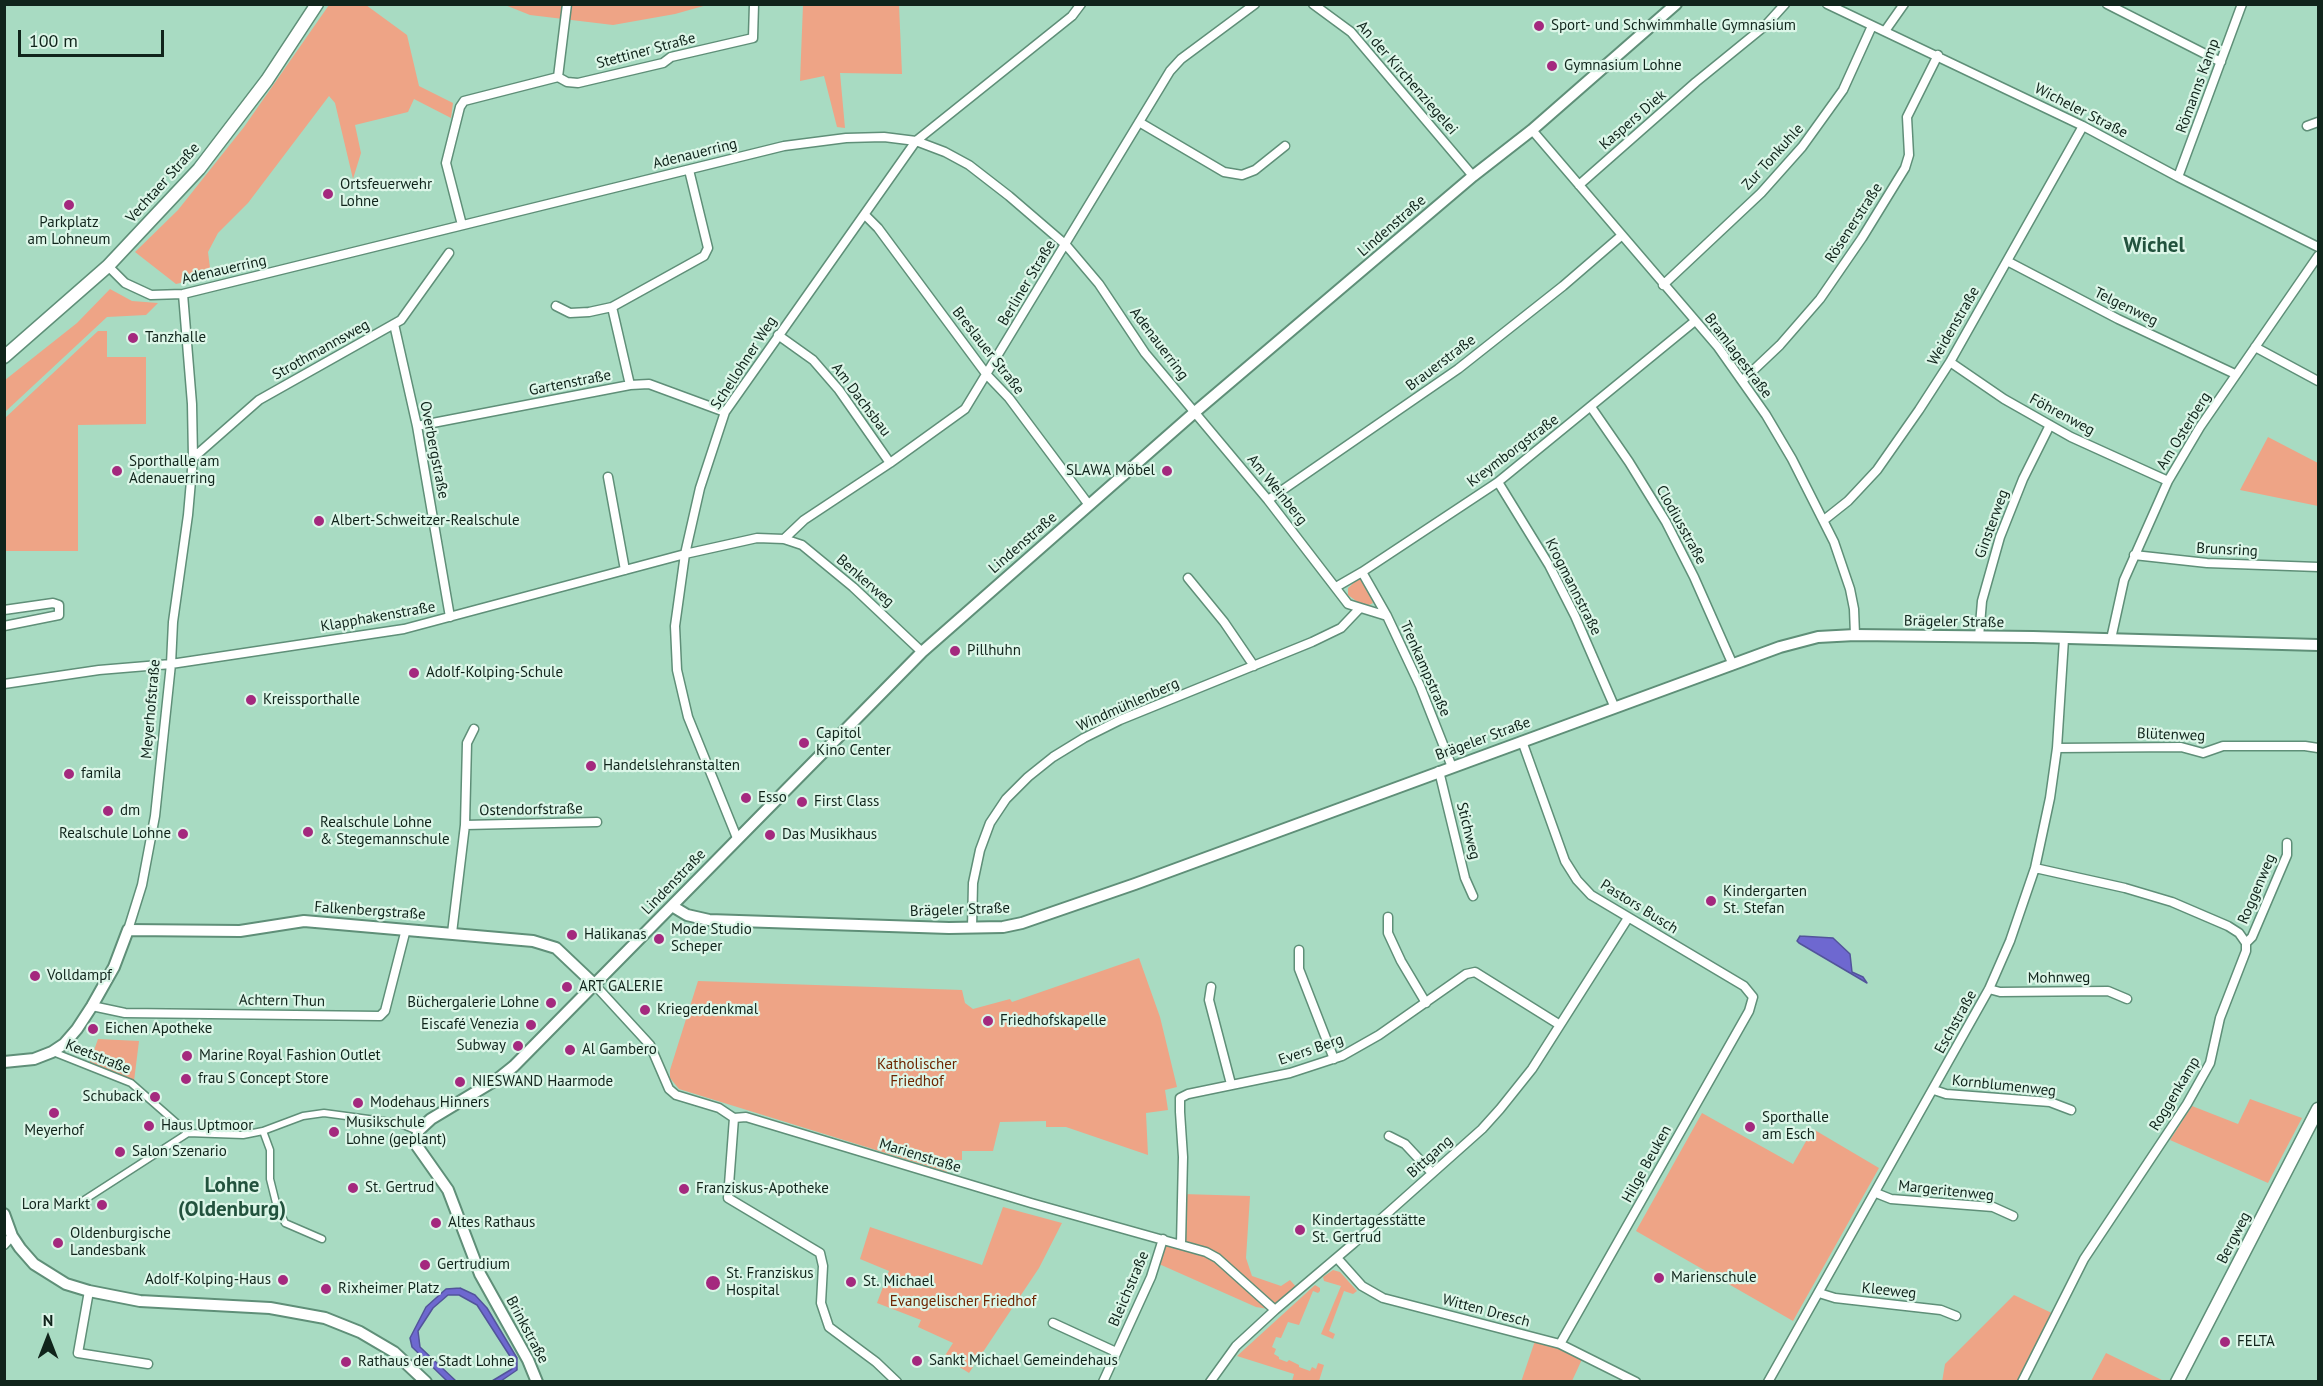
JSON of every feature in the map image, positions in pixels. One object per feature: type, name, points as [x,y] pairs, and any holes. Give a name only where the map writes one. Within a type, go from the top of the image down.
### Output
[{"type":"main road","name":"Vechtaer Straße","points":[[4,357],[108,266],[199,169],[267,80],[317,4]]},
{"type":"main road","name":"Bergweg","points":[[2177,1382],[2319,1109]]},
{"type":"street","points":[[558,77],[567,4]]},
{"type":"street","name":"Stettiner Straße","points":[[462,225],[446,163],[460,106],[464,101],[558,77],[567,82],[578,83],[663,63],[671,57],[753,38],[754,4]]},
{"type":"street","name":"Schellohner Weg","points":[[736,838],[688,717],[677,670],[675,626],[685,554],[700,488],[725,412],[916,141],[1072,16],[1081,4]]},
{"type":"street","name":"Berliner Straße","points":[[784,539],[804,520],[965,408],[1170,71],[1181,59],[1255,4]]},
{"type":"street","name":"An der Kirchenziegelei","points":[[1313,4],[1351,32],[1391,76],[1473,176]]},
{"type":"street","name":"Lindenstraße","points":[[418,1131],[431,1119],[499,1078],[514,1066],[736,838],[922,652],[1195,412],[1473,176],[1532,130],[1676,4]]},
{"type":"street","name":"Kaspers Diek","points":[[1579,185],[1696,82],[1766,25],[1785,4]]},
{"type":"street","name":"Wicheler Straße","points":[[1827,4],[2083,126],[2178,177],[2319,247]]},
{"type":"street","points":[[1885,31],[1904,4]]},
{"type":"street","points":[[2108,4],[2222,62]]},
{"type":"street","name":"Römanns Kamp","points":[[2178,177],[2242,4]]},
{"type":"street","name":"Zur Tonkuhle","points":[[1663,285],[1761,193],[1802,147],[1843,90],[1872,26]]},
{"type":"street","name":"Rösenerstraße","points":[[1743,380],[1780,345],[1820,299],[1905,168],[1909,155],[1907,117],[1938,55]]},
{"type":"street","points":[[1139,122],[1224,171],[1242,175],[1255,170],[1285,146]]},
{"type":"street","points":[[2307,126],[2319,122]]},
{"type":"street","name":"Weidenstraße","points":[[1824,520],[1848,501],[1877,470],[1899,441],[1950,362],[2083,126]]},
{"type":"street","name":"Bramlagestraße","points":[[1532,130],[1743,380],[1792,459],[1834,542],[1850,589],[1856,635]]},
{"type":"street","name":"Adenauerring","points":[[108,266],[125,283],[151,295],[183,294],[784,146],[846,138],[884,137],[916,141],[945,152],[969,165],[1010,196],[1066,244],[1099,284],[1144,353],[1195,412]]},
{"type":"street","points":[[556,306],[570,313],[612,307],[704,256],[708,248],[689,170]]},
{"type":"street","name":"Breslauer Straße","points":[[865,215],[878,228],[987,375],[1009,398],[1089,505]]},
{"type":"street","name":"Brauerstraße","points":[[1268,500],[1458,369],[1563,286],[1621,236]]},
{"type":"street","name":"Strothmannsweg","points":[[193,458],[259,400],[401,320],[449,253]]},
{"type":"street","name":"Am Osterberg","points":[[2111,639],[2124,580],[2168,481],[2200,427],[2319,256]]},
{"type":"street","name":"Telgenweg","points":[[2007,261],[2118,319],[2235,375]]},
{"type":"street","name":"Meyerhofstraße","points":[[4,1062],[34,1059],[52,1052],[64,1044],[77,1029],[93,1006],[114,967],[142,885],[155,816],[171,664],[173,622],[188,515],[193,458],[192,393],[183,294]]},
{"type":"street","points":[[612,307],[630,385]]},
{"type":"street","name":"Kreymborgstraße","points":[[1336,587],[1498,482],[1695,321]]},
{"type":"street","name":"Overbergstraße","points":[[394,324],[417,426],[450,617]]},
{"type":"street","name":"Am Dachsbau","points":[[778,335],[813,360],[839,390],[890,462]]},
{"type":"street","points":[[2255,347],[2319,381]]},
{"type":"street","name":"Föhrenweg","points":[[1950,362],[2004,399],[2050,425],[2168,481]]},
{"type":"street","name":"Gartenstraße","points":[[417,426],[630,385],[649,384],[725,412]]},
{"type":"street","name":"Clodiusstraße","points":[[1591,407],[1666,522],[1694,576],[1733,665]]},
{"type":"street","name":"Am Weinberg","points":[[1195,412],[1336,587]]},
{"type":"street","name":"Ginsterweg","points":[[1979,637],[1982,601],[2000,537],[2023,479],[2050,425]]},
{"type":"street","points":[[608,477],[626,570]]},
{"type":"street","name":"Krogmannstraße","points":[[1498,482],[1549,565],[1575,616],[1615,708]]},
{"type":"street","name":"Klapphakenstraße","points":[[4,684],[99,670],[171,664],[404,629],[685,554],[758,538],[784,539]]},
{"type":"street","name":"Benkerweg","points":[[784,539],[802,545],[853,587],[922,652]]},
{"type":"street","name":"Brunsring","points":[[2134,555],[2207,563],[2319,567]]},
{"type":"street","name":"Trenkampstraße","points":[[1362,572],[1387,615],[1420,686],[1452,767]]},
{"type":"street","points":[[1188,578],[1224,622],[1254,666]]},
{"type":"street","name":"Trenkampstraße","points":[[1336,587],[1348,604],[1387,615]]},
{"type":"street","points":[[4,610],[59,604],[59,615],[4,626]]},
{"type":"street","name":"Windmühlenberg","points":[[972,928],[973,884],[980,850],[990,824],[1001,807],[1028,777],[1053,757],[1119,720],[1341,628],[1360,608]]},
{"type":"street","name":"Brägeler Straße","points":[[672,906],[687,915],[709,920],[1003,927],[1037,918],[1780,647],[1818,638],[1856,635],[2319,645]]},
{"type":"street","name":"Eschstraße","points":[[1768,1382],[1934,1090],[1989,989],[2013,933],[2035,868],[2050,798],[2057,748],[2064,639]]},
{"type":"street","points":[[452,933],[465,825],[467,743],[474,729]]},
{"type":"street","name":"Pastors Busch","points":[[1522,741],[1565,861],[1577,880],[1591,895],[1744,986],[1753,997]]},
{"type":"street","name":"Blütenweg","points":[[2057,748],[2181,747],[2203,753],[2223,746],[2319,748]]},
{"type":"street","name":"Stichweg","points":[[1439,771],[1465,878],[1473,896]]},
{"type":"street","name":"Ostendorfstraße","points":[[465,825],[597,822]]},
{"type":"street","name":"Roggenweg","points":[[2246,944],[2252,936],[2287,855],[2287,843]]},
{"type":"street","points":[[2035,868],[2125,888],[2172,902],[2228,926],[2239,933],[2246,944]]},
{"type":"street","points":[[1388,916],[1388,933],[1401,961],[1426,1003]]},
{"type":"street","name":"Bittgang","points":[[1210,1382],[1236,1346],[1432,1173],[1500,1109],[1532,1069],[1628,918]]},
{"type":"street","name":"Falkenbergstraße","points":[[128,930],[240,931],[304,921],[452,933],[556,948],[594,984]]},
{"type":"street","name":"Achtern Thun","points":[[93,1006],[125,1013],[380,1016],[385,1011],[406,929]]},
{"type":"street","name":"Roggenkamp","points":[[2022,1382],[2084,1259],[2187,1104],[2210,1063],[2220,1018],[2245,958],[2246,944]]},
{"type":"street","points":[[1299,950],[1299,969],[1334,1059]]},
{"type":"street","name":"Evers Berg","points":[[1181,1244],[1183,1157],[1180,1098],[1231,1084],[1290,1073],[1334,1059],[1379,1035],[1466,974],[1475,972],[1560,1026]]},
{"type":"street","name":"Marienstraße","points":[[594,984],[650,1045],[669,1089],[676,1095],[719,1108],[734,1118],[746,1117],[1006,1196],[1181,1244],[1216,1258],[1275,1310]]},
{"type":"street","points":[[1211,987],[1209,1000],[1231,1084]]},
{"type":"street","name":"Mohnweg","points":[[1989,989],[2000,992],[2108,991],[2127,999]]},
{"type":"street","name":"Hilge Beuken","points":[[1560,1344],[1749,1011],[1753,997]]},
{"type":"street","name":"Keetstraße","points":[[52,1052],[130,1083],[188,1133]]},
{"type":"street","name":"Kornblumenweg","points":[[1934,1090],[1946,1094],[2050,1102],[2070,1110]]},
{"type":"street","points":[[78,1204],[188,1133],[243,1135],[263,1131],[303,1116],[324,1113],[398,1123],[418,1131]]},
{"type":"street","points":[[734,1118],[728,1198],[819,1253],[823,1266],[821,1303],[829,1327],[876,1362],[897,1382]]},
{"type":"street","points":[[263,1131],[270,1150],[270,1179],[276,1203],[285,1223],[322,1239]]},
{"type":"street","name":"Brinkstraße","points":[[418,1131],[417,1146],[448,1190],[480,1274],[528,1360],[535,1381]]},
{"type":"street","points":[[1389,1136],[1405,1144],[1432,1173]]},
{"type":"street","name":"Margeritenweg","points":[[1876,1193],[1891,1199],[1993,1207],[2013,1216]]},
{"type":"street","points":[[4,1214],[12,1236],[34,1264],[66,1284],[140,1302],[270,1308],[325,1318],[360,1332],[394,1352],[426,1382]]},
{"type":"street","points":[[4,1245],[12,1236]]},
{"type":"street","name":"Bleichstraße","points":[[1103,1382],[1151,1277],[1163,1239]]},
{"type":"street","name":"Witten Dresch","points":[[1337,1258],[1362,1286],[1383,1298],[1560,1344],[1633,1381]]},
{"type":"street","points":[[89,1291],[78,1353],[148,1364]]},
{"type":"street","name":"Kleeweg","points":[[1819,1293],[1835,1298],[1941,1310],[1956,1317]]},
{"type":"street","points":[[1053,1323],[1116,1352]]},
{"type":"green space","points":[[329,5],[366,5],[407,35],[419,86],[453,103],[451,118],[414,99],[408,112],[355,125],[361,153],[353,179],[335,103],[329,96],[248,203],[218,233],[208,252],[211,276],[176,284],[135,252],[178,210],[244,127]]},
{"type":"green space","points":[[505,5],[707,5],[675,14],[613,25],[530,15]]},
{"type":"green space","points":[[803,5],[899,5],[902,74],[840,73],[845,128],[837,127],[824,76],[800,81]]},
{"type":"green space","points":[[110,289],[132,301],[158,303],[146,315],[107,317],[5,412],[5,380],[77,323]]},
{"type":"green space","points":[[98,331],[107,331],[107,357],[146,357],[146,424],[78,425],[78,551],[5,551],[5,418]]},
{"type":"green space","points":[[2268,437],[2318,463],[2318,506],[2240,490]]},
{"type":"green space","points":[[1358,579],[1362,579],[1373,603],[1369,605],[1359,603],[1348,595],[1348,588]]},
{"type":"green space","name":"Katholischer Friedhof","points":[[1139,958],[1160,1017],[1177,1087],[1165,1090],[1168,1110],[1146,1113],[1148,1155],[1066,1127],[1046,1127],[1046,1121],[1000,1122],[993,1151],[962,1151],[962,1160],[950,1160],[947,1172],[679,1089],[670,1078],[670,1070],[698,981],[962,990],[965,1003],[973,1009],[1010,999],[1012,1002]]},
{"type":"green space","points":[[98,1039],[139,1041],[134,1081],[90,1062]]},
{"type":"green space","points":[[2250,1099],[2302,1118],[2268,1183],[2170,1140],[2192,1106],[2238,1124]]},
{"type":"green space","points":[[1702,1113],[1793,1164],[1813,1129],[1879,1168],[1793,1321],[1636,1231]]},
{"type":"green space","points":[[1182,1194],[1250,1196],[1246,1258],[1252,1276],[1281,1286],[1290,1280],[1298,1289],[1275,1310],[1256,1307],[1159,1264],[1163,1239],[1180,1244]]},
{"type":"green space","name":"Evangelischer Friedhof","points":[[1003,1207],[1062,1223],[1039,1268],[969,1373],[944,1357],[953,1343],[918,1327],[921,1320],[877,1303],[889,1271],[860,1259],[870,1227],[982,1265]]},
{"type":"green space","points":[[1333,1270],[1340,1272],[1357,1291],[1353,1294],[1344,1291],[1329,1331],[1335,1334],[1333,1339],[1321,1334],[1341,1286],[1324,1281],[1323,1277]]},
{"type":"green space","points":[[1315,1285],[1320,1288],[1320,1291],[1318,1293],[1313,1291],[1299,1325],[1288,1322],[1281,1338],[1276,1337],[1272,1347],[1276,1349],[1274,1354],[1279,1359],[1287,1362],[1289,1360],[1310,1371],[1312,1367],[1316,1369],[1318,1363],[1324,1365],[1319,1381],[1292,1381],[1294,1374],[1237,1356]]},
{"type":"green space","points":[[2014,1295],[2056,1315],[2022,1381],[1942,1382],[1945,1364]]},
{"type":"green space","points":[[1536,1338],[1584,1355],[1572,1381],[1521,1382]]},
{"type":"green space","points":[[2106,1353],[2164,1381],[2091,1381]]},
{"type":"shaded area","points":[[1800,936],[1833,938],[1850,954],[1852,972],[1863,977],[1867,983],[1799,943],[1797,941]]},
{"type":"shaded area","points":[[460,1288],[475,1295],[487,1308],[517,1358],[517,1370],[501,1381],[492,1381],[512,1369],[513,1361],[477,1305],[459,1295],[448,1295],[433,1308],[418,1331],[420,1347],[456,1381],[447,1381],[412,1347],[410,1338],[426,1307],[446,1289]]},
{"type":"place","name":"Sport- und Schwimmhalle Gymnasium","points":[[1539,26]]},
{"type":"place","name":"Gymnasium Lohne","points":[[1552,66]]},
{"type":"place","name":"Ortsfeuerwehr Lohne","points":[[328,194]]},
{"type":"place","name":"Parkplatz am Lohneum","points":[[69,205]]},
{"type":"place","name":"Tanzhalle","points":[[133,338]]},
{"type":"place","name":"Sporthalle am Adenauerring","points":[[117,471]]},
{"type":"place","name":"SLAWA Möbel","points":[[1167,471]]},
{"type":"place","name":"Albert-Schweitzer-Realschule","points":[[319,521]]},
{"type":"place","name":"Pillhuhn","points":[[955,651]]},
{"type":"place","name":"Adolf-Kolping-Schule","points":[[414,673]]},
{"type":"place","name":"Kreissporthalle","points":[[251,700]]},
{"type":"place","name":"Capitol Kino Center","points":[[804,743]]},
{"type":"place","name":"Handelslehranstalten","points":[[591,766]]},
{"type":"place","name":"famila","points":[[69,774]]},
{"type":"place","name":"Esso","points":[[746,798]]},
{"type":"place","name":"First Class","points":[[802,802]]},
{"type":"place","name":"dm","points":[[108,811]]},
{"type":"place","name":"Realschule Lohne & Stegemannschule","points":[[308,832]]},
{"type":"place","name":"Realschule Lohne","points":[[183,834]]},
{"type":"place","name":"Das Musikhaus","points":[[770,835]]},
{"type":"place","name":"Kindergarten St. Stefan","points":[[1711,901]]},
{"type":"place","name":"Halikanas","points":[[572,935]]},
{"type":"place","name":"Mode Studio Scheper","points":[[659,939]]},
{"type":"place","name":"Volldampf","points":[[35,976]]},
{"type":"place","name":"ART GALERIE","points":[[567,987]]},
{"type":"place","name":"Büchergalerie Lohne","points":[[551,1003]]},
{"type":"place","name":"Kriegerdenkmal","points":[[645,1010]]},
{"type":"place","name":"Friedhofskapelle","points":[[988,1021]]},
{"type":"place","name":"Eiscafé Venezia","points":[[531,1025]]},
{"type":"place","name":"Eichen Apotheke","points":[[93,1029]]},
{"type":"place","name":"Subway","points":[[518,1046]]},
{"type":"place","name":"Al Gambero","points":[[570,1050]]},
{"type":"place","name":"Marine Royal Fashion Outlet","points":[[187,1056]]},
{"type":"place","name":"frau S Concept Store","points":[[186,1079]]},
{"type":"place","name":"NIESWAND Haarmode","points":[[460,1082]]},
{"type":"place","name":"Schuback","points":[[155,1097]]},
{"type":"place","name":"Modehaus Hinners","points":[[358,1103]]},
{"type":"place","name":"Meyerhof","points":[[54,1113]]},
{"type":"place","name":"Haus Uptmoor","points":[[149,1126]]},
{"type":"place","name":"Sporthalle am Esch","points":[[1750,1127]]},
{"type":"place","name":"Musikschule Lohne (geplant)","points":[[334,1132]]},
{"type":"place","name":"Salon Szenario","points":[[120,1152]]},
{"type":"place","name":"St. Gertrud","points":[[353,1188]]},
{"type":"place","name":"Franziskus-Apotheke","points":[[684,1189]]},
{"type":"place","name":"Lora Markt","points":[[102,1205]]},
{"type":"place","name":"Altes Rathaus","points":[[436,1223]]},
{"type":"place","name":"Kindertagesstätte St. Gertrud","points":[[1300,1230]]},
{"type":"place","name":"Oldenburgische Landesbank","points":[[58,1243]]},
{"type":"place","name":"Gertrudium","points":[[425,1265]]},
{"type":"place","name":"Marienschule","points":[[1659,1278]]},
{"type":"place","name":"Adolf-Kolping-Haus","points":[[283,1280]]},
{"type":"place","name":"St. Michael","points":[[851,1282]]},
{"type":"place","name":"St. Franziskus Hospital","points":[[713,1283]]},
{"type":"place","name":"Rixheimer Platz","points":[[326,1289]]},
{"type":"place","name":"FELTA","points":[[2225,1342]]},
{"type":"place","name":"Sankt Michael Gemeindehaus","points":[[917,1361]]},
{"type":"place","name":"Rathaus der Stadt Lohne","points":[[346,1362]]},
{"type":"district","name":"Wichel","points":[[2154,246]]},
{"type":"district","name":"Lohne (Oldenburg)","points":[[232,1198]]}]
